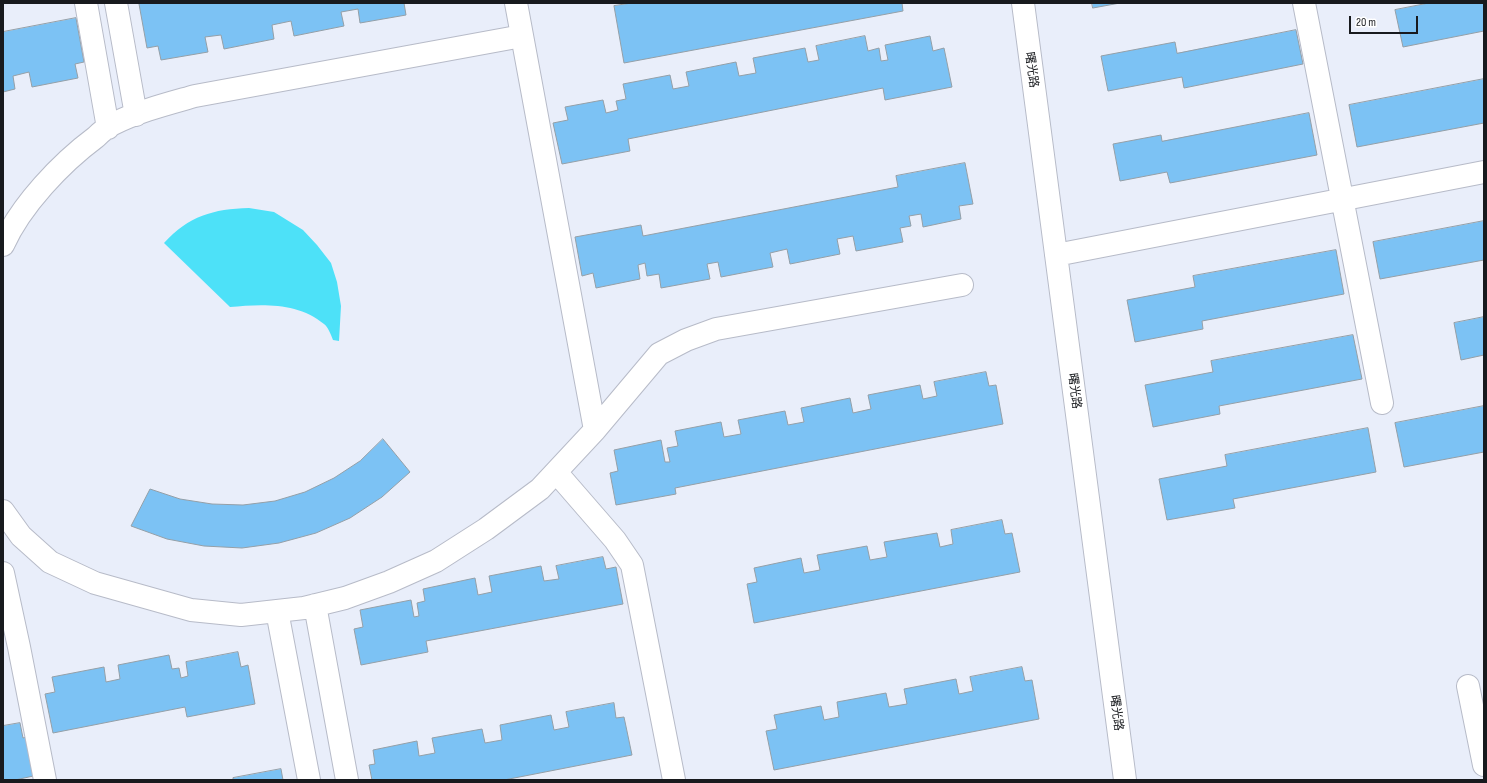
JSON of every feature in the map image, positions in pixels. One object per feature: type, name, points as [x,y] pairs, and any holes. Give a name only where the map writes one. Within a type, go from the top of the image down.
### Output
[{"type":"street","points":[[86,3],[108,128]]},
{"type":"street","points":[[116,3],[136,115]]},
{"type":"street","points":[[516,3],[595,430]]},
{"type":"street","name":"曙光路","points":[[1023,3],[1125,780]]},
{"type":"street","points":[[1304,3],[1382,403]]},
{"type":"street","points":[[3,245],[7,236],[34,196],[80,149],[112,124],[156,107],[194,96],[522,36]]},
{"type":"street","points":[[1056,255],[1484,172]]},
{"type":"street","points":[[3,511],[21,536],[50,562],[95,583],[190,610],[241,615],[304,608],[345,598],[389,582],[436,561],[492,525],[540,489],[595,430],[659,354],[686,340],[716,329],[962,284]]},
{"type":"street","points":[[556,472],[615,540],[632,565],[674,780]]},
{"type":"street","points":[[3,573],[45,780]]},
{"type":"street","points":[[315,605],[347,780]]},
{"type":"street","points":[[277,611],[309,780]]},
{"type":"street","points":[[1468,686],[1484,765]]},
{"type":"water","points":[[249,208],[274,212],[303,230],[331,263],[337,282],[341,306],[339,341],[333,340],[324,324],[314,317],[291,308],[267,305],[230,307],[164,243],[173,234],[192,220],[213,212]]},
{"type":"building","points":[[404,3],[406,15],[360,23],[358,9],[341,12],[344,26],[294,36],[291,21],[272,25],[274,39],[224,49],[221,35],[205,37],[208,52],[161,60],[158,46],[147,48],[139,4]]},
{"type":"building","points":[[632,3],[902,3],[903,11],[624,63],[614,6]]},
{"type":"building","points":[[1092,3],[1120,3],[1093,8]]},
{"type":"building","points":[[1429,3],[1484,3],[1484,31],[1403,47],[1395,10]]},
{"type":"building","points":[[76,18],[84,62],[75,64],[78,78],[32,87],[29,72],[13,76],[15,89],[3,92],[3,32]]},
{"type":"building","points":[[1296,30],[1303,64],[1184,88],[1182,77],[1108,91],[1101,56],[1175,42],[1177,53]]},
{"type":"building","points":[[865,36],[868,51],[879,48],[881,61],[888,60],[885,45],[930,36],[933,51],[944,48],[952,87],[885,100],[883,88],[628,139],[630,151],[562,164],[553,123],[568,120],[565,107],[603,100],[606,113],[618,110],[616,101],[626,99],[623,84],[670,75],[673,89],[689,86],[686,72],[736,62],[739,76],[756,73],[753,58],[805,48],[808,62],[819,60],[816,46]]},
{"type":"building","points":[[1484,79],[1484,123],[1357,147],[1349,105]]},
{"type":"building","points":[[1309,113],[1317,155],[1170,183],[1167,172],[1120,181],[1113,144],[1161,135],[1162,141]]},
{"type":"building","points":[[965,163],[973,204],[959,206],[961,219],[923,227],[921,214],[909,216],[911,226],[900,228],[903,242],[856,251],[853,236],[837,239],[840,254],[790,264],[787,249],[770,253],[773,267],[721,277],[718,262],[707,264],[710,279],[661,288],[659,274],[647,276],[645,263],[638,265],[640,279],[596,288],[593,273],[582,276],[575,237],[641,225],[643,236],[898,187],[896,176]]},
{"type":"building","points":[[1484,221],[1484,260],[1380,279],[1373,242]]},
{"type":"building","points":[[1336,250],[1344,294],[1202,321],[1203,329],[1135,342],[1127,300],[1195,287],[1193,276]]},
{"type":"building","points":[[1484,317],[1484,355],[1461,360],[1454,323]]},
{"type":"building","points":[[1353,335],[1362,379],[1219,406],[1220,414],[1153,427],[1145,385],[1213,372],[1211,361]]},
{"type":"building","points":[[986,372],[989,386],[996,385],[1003,424],[675,488],[676,494],[616,505],[610,473],[618,471],[614,450],[661,440],[665,462],[670,462],[667,448],[678,446],[675,431],[721,422],[724,437],[741,434],[738,420],[785,411],[788,425],[804,422],[801,408],[850,398],[853,413],[871,409],[868,395],[920,385],[923,399],[937,396],[934,382]]},
{"type":"building","points":[[1484,406],[1484,452],[1404,467],[1395,423]]},
{"type":"building","points":[[1368,428],[1376,472],[1233,499],[1235,508],[1167,520],[1159,479],[1227,466],[1225,455]]},
{"type":"building","points":[[383,439],[410,472],[382,497],[350,518],[316,533],[279,543],[242,548],[204,546],[167,539],[131,526],[150,489],[180,499],[212,504],[243,505],[275,501],[305,492],[334,478],[360,461]]},
{"type":"building","points":[[1002,520],[1005,534],[1012,533],[1020,572],[754,623],[747,584],[757,582],[754,568],[801,558],[804,573],[820,570],[817,555],[867,546],[870,560],[887,557],[884,542],[937,533],[940,547],[953,544],[951,530]]},
{"type":"building","points":[[603,557],[606,569],[616,567],[623,604],[426,641],[428,652],[361,665],[354,629],[363,627],[360,610],[411,600],[414,617],[419,616],[417,603],[425,601],[423,589],[475,578],[478,595],[492,592],[489,576],[541,566],[544,581],[559,579],[556,566]]},
{"type":"building","points":[[238,652],[241,667],[248,665],[255,704],[187,717],[185,707],[53,733],[45,694],[55,692],[52,677],[104,667],[106,682],[120,679],[118,665],[169,655],[172,669],[179,668],[181,678],[188,676],[186,662]]},
{"type":"building","points":[[1022,667],[1025,681],[1032,680],[1039,719],[774,770],[766,731],[777,729],[774,715],[821,706],[824,720],[839,717],[837,702],[886,693],[889,707],[907,704],[904,689],[956,679],[959,694],[973,691],[970,677]]},
{"type":"building","points":[[614,703],[616,718],[624,717],[632,755],[504,780],[372,780],[369,765],[375,764],[373,750],[417,741],[419,756],[435,753],[432,738],[482,729],[485,743],[502,740],[500,725],[551,715],[554,730],[569,727],[566,712]]},
{"type":"building","points":[[20,723],[23,738],[30,736],[38,775],[15,780],[3,780],[3,726]]},
{"type":"building","points":[[281,769],[283,780],[233,780],[233,778]]}]
